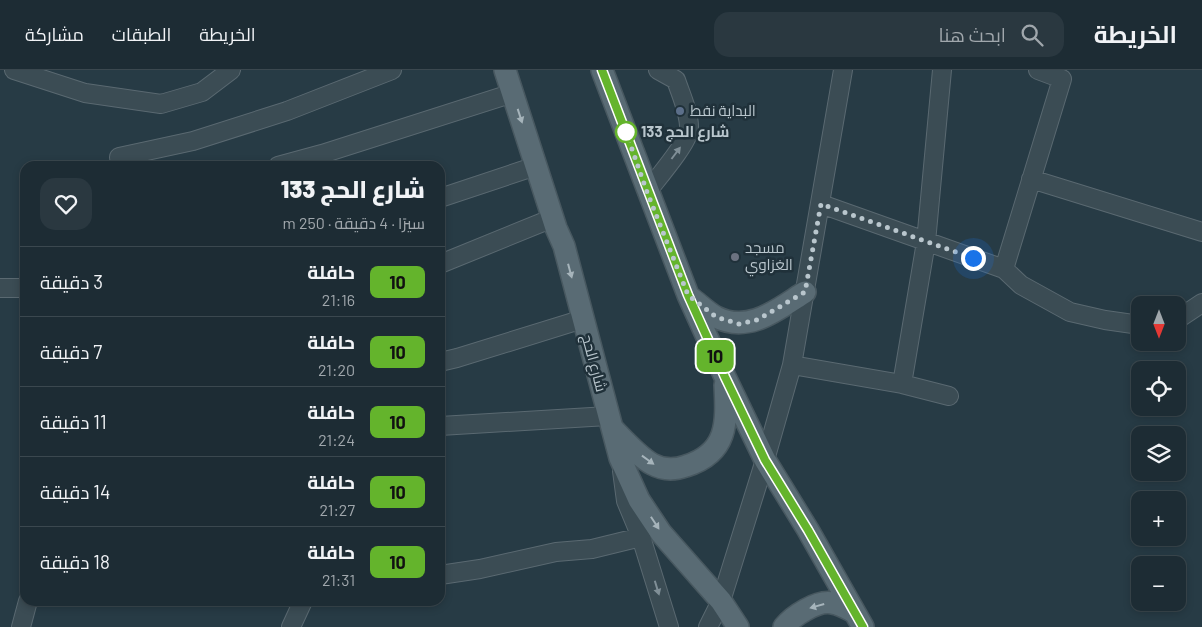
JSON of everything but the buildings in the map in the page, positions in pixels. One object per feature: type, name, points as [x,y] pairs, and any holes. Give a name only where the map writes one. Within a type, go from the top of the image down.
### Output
[{"type":"main road","name":"شارع الحج","points":[[505,70],[553,218],[564,246],[620,458],[639,500],[661,533],[721,601],[738,627]]},
{"type":"main road","points":[[602,70],[627,133],[647,192],[688,295],[725,377],[765,460],[808,530],[859,620]]},
{"type":"main road","points":[[688,295],[716,317],[739,324],[757,320],[805,292]]},
{"type":"main road","points":[[610,422],[652,464],[665,469],[677,469],[695,463],[708,456],[718,445],[725,423],[725,377]]},
{"type":"main road","points":[[784,627],[794,616],[812,607],[831,602],[859,620]]},
{"type":"street","points":[[14,70],[85,94],[161,104],[202,92],[232,70]]},
{"type":"street","points":[[119,161],[119,157],[193,141],[287,111],[392,70]]},
{"type":"street","points":[[647,192],[689,132],[688,121],[676,80],[658,70]]},
{"type":"street","points":[[708,627],[721,601],[765,460],[792,365],[844,70]]},
{"type":"street","points":[[902,384],[926,242],[942,70]]},
{"type":"street","points":[[1004,269],[1062,80],[1038,70]]},
{"type":"street","points":[[296,161],[513,94]]},
{"type":"street","points":[[445,196],[536,166]]},
{"type":"street","points":[[1031,179],[1202,232]]},
{"type":"street","points":[[821,204],[1004,269],[1020,285],[1070,312],[1131,324]]},
{"type":"street","points":[[445,262],[553,218]]},
{"type":"street","points":[[0,288],[20,288]]},
{"type":"street","points":[[1186,314],[1202,303]]},
{"type":"street","points":[[445,361],[583,319]]},
{"type":"street","points":[[792,365],[902,384],[949,396]]},
{"type":"street","points":[[445,426],[610,422]]},
{"type":"street","points":[[620,458],[626,501],[641,538],[669,627]]},
{"type":"street","points":[[445,574],[480,569],[556,552],[592,549],[641,538]]},
{"type":"street","points":[[21,627],[27,606]]},
{"type":"street","points":[[291,627],[301,606]]},
{"type":"bus line","name":"10","points":[[602,70],[627,133],[647,192],[688,295],[725,377],[765,460],[808,530],[863,627]]},
{"type":"place","name":"البداية نفط","points":[[680,111]]},
{"type":"place","name":"شارع الحج 133","points":[[626,132]]},
{"type":"place","name":"مسجد الغزاوي","points":[[735,257]]},
{"type":"route","points":[[626,132],[647,192],[688,295],[716,317],[739,324],[757,320],[772,313],[805,292],[821,204],[973,258]]}]
